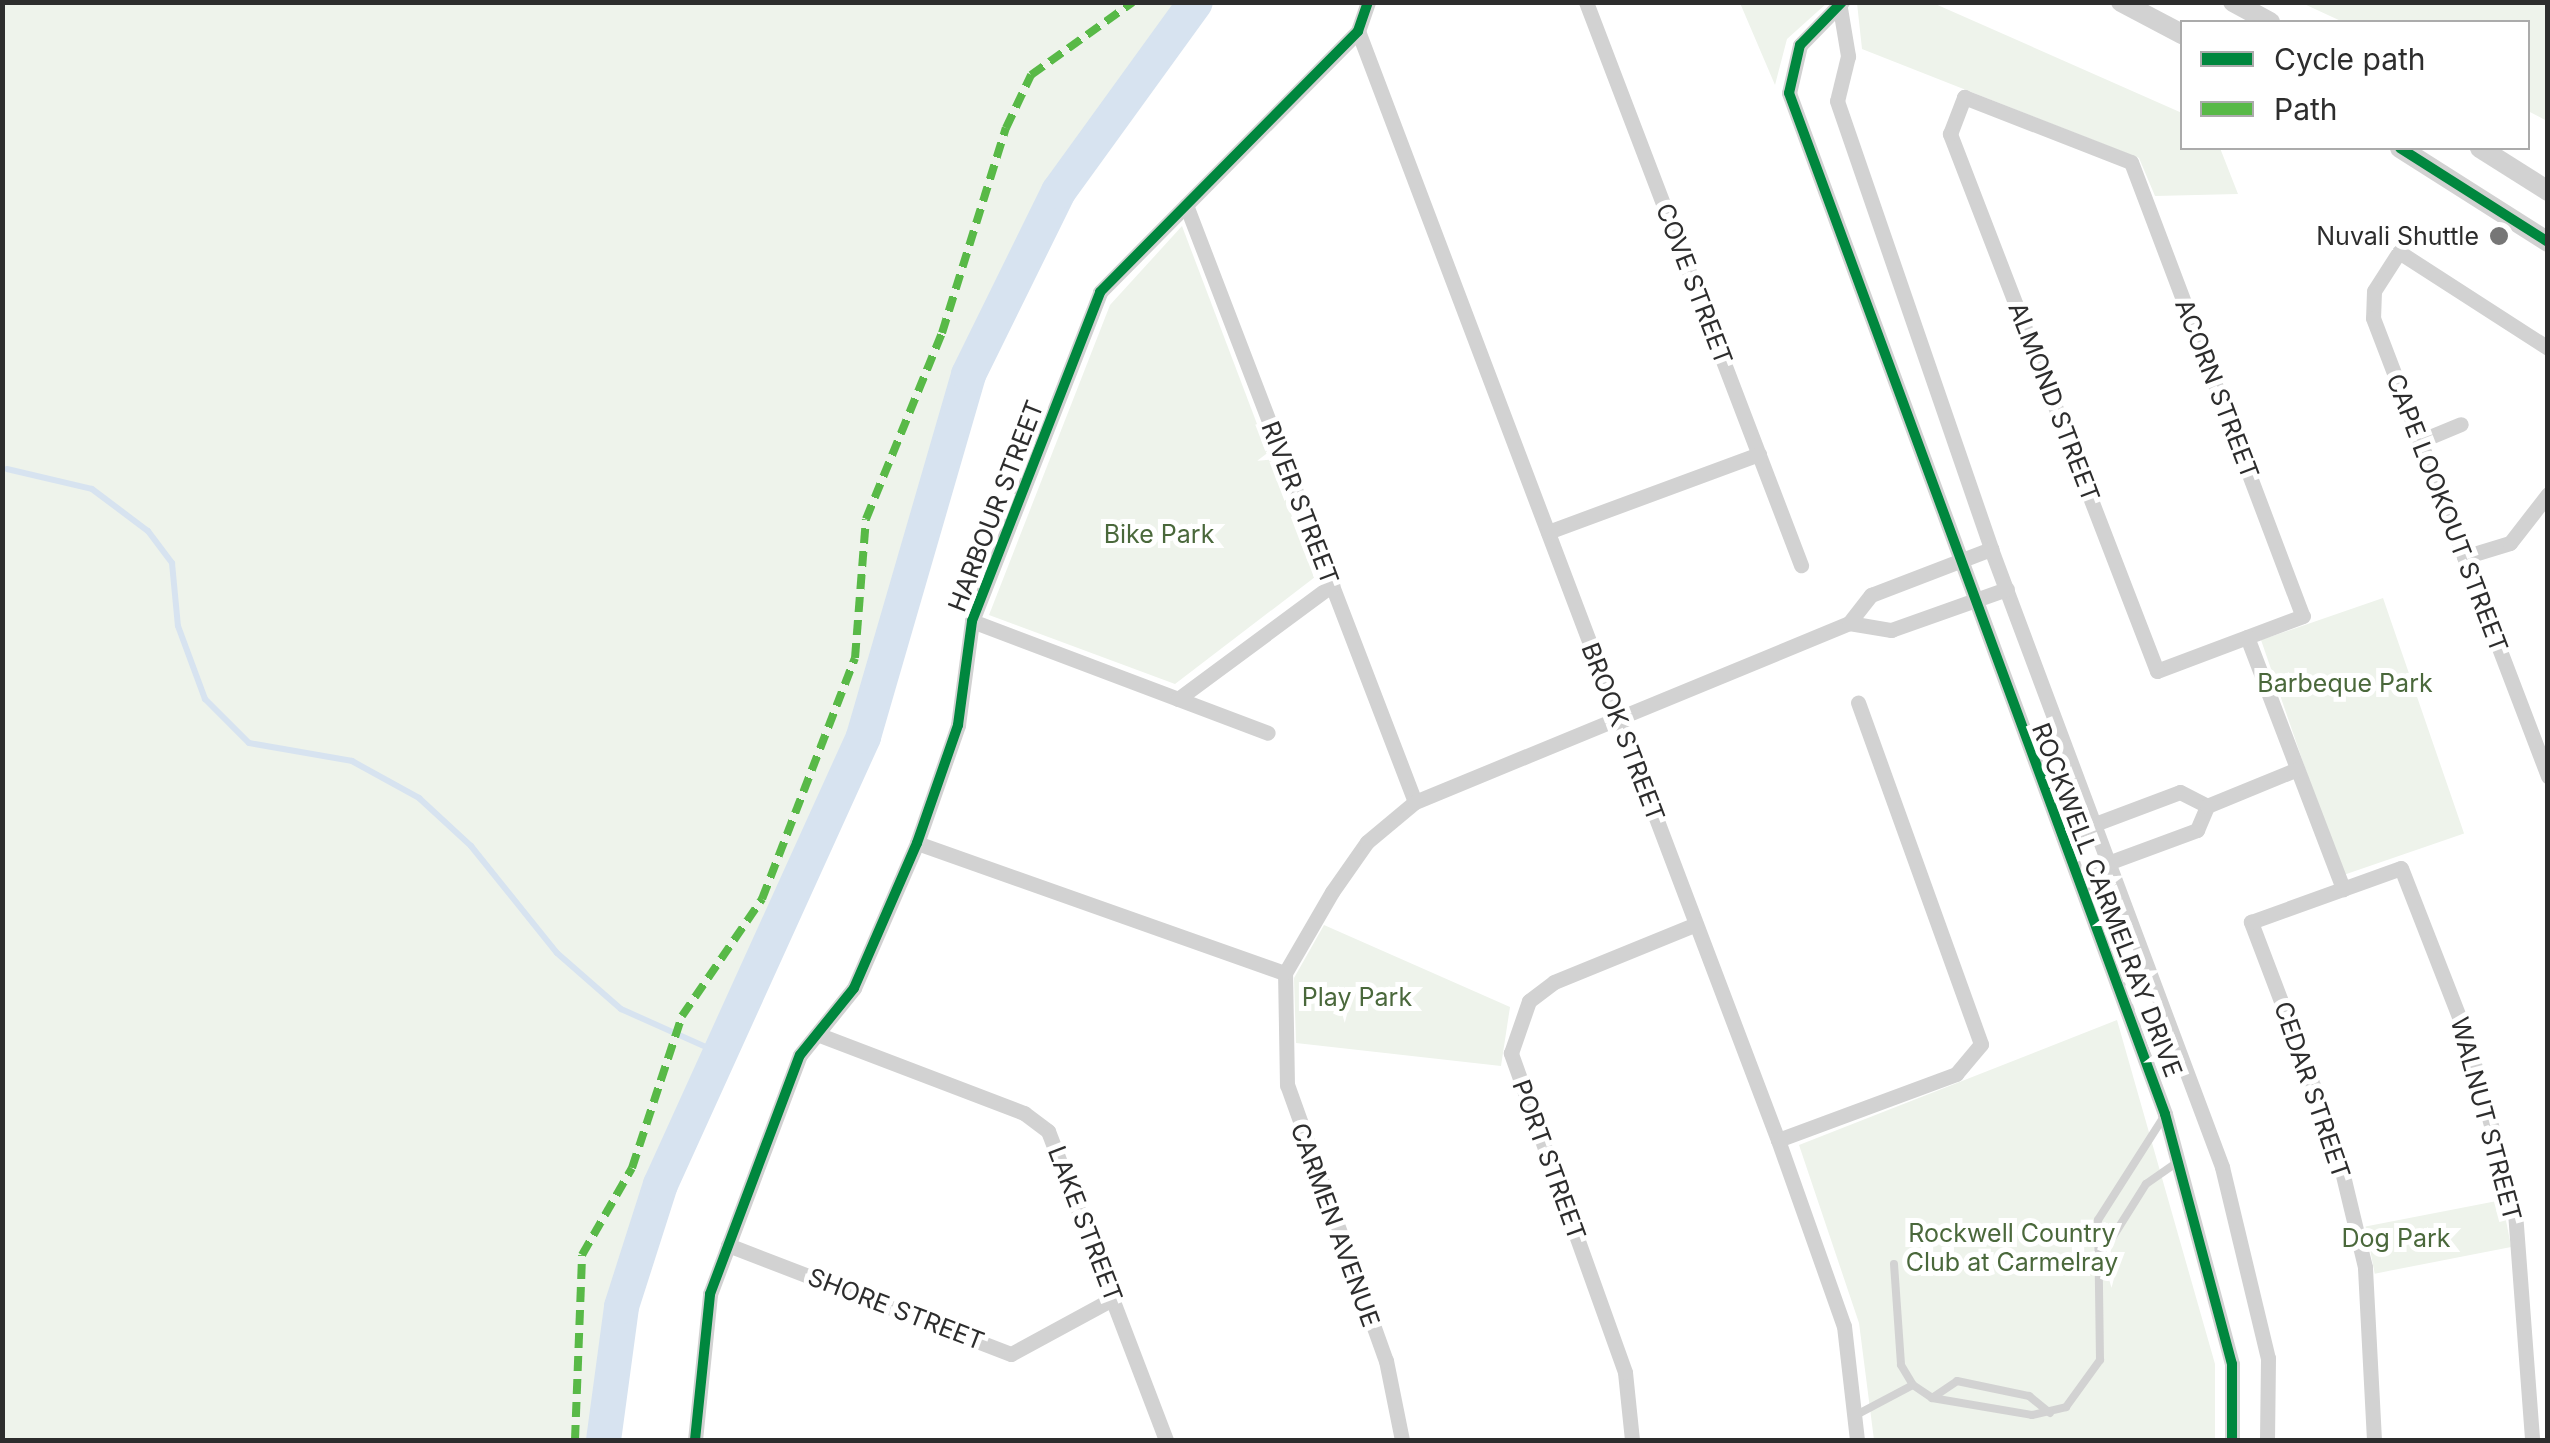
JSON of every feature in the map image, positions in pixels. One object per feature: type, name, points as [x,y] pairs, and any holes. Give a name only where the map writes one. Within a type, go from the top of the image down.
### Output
[{"type":"street","name":"HARBOUR STREET","points":[[695,1440],[710,1294],[800,1055],[854,988],[917,842],[958,726],[972,621],[1100,292],[1358,30],[1368,2]]},
{"type":"street","name":"COVE STREET","points":[[1586,2],[1801,565]]},
{"type":"street","points":[[2121,2],[2180,33]]},
{"type":"street","points":[[2233,2],[2266,20]]},
{"type":"street","name":"ROCKWELL CARMELRAY DRIVE","points":[[1841,5],[1848,56],[1837,101],[1991,549],[2113,862],[2222,1167],[2268,1358],[2267,1440]]},
{"type":"street","name":"ROCKWELL CARMELRAY DRIVE","points":[[1841,5],[1800,45],[1789,93],[1957,563],[2078,874],[2165,1114],[2232,1364],[2232,1440]]},
{"type":"street","name":"BROOK STREET","points":[[1358,30],[1778,1140],[1844,1326],[1858,1414],[1858,1440]]},
{"type":"street","name":"ALMOND STREET","points":[[2131,162],[1964,97],[1950,134],[2157,671],[2247,637]]},
{"type":"street","points":[[2403,150],[2548,242]]},
{"type":"street","points":[[2483,150],[2548,191]]},
{"type":"street","name":"ACORN STREET","points":[[2131,162],[2303,616],[2247,637]]},
{"type":"street","name":"RIVER STREET","points":[[1186,204],[1415,802]]},
{"type":"street","name":"CAPE LOOKOUT STREET","points":[[2548,348],[2400,252],[2374,291],[2373,318],[2548,777]]},
{"type":"street","points":[[2420,441],[2460,424]]},
{"type":"street","points":[[1548,532],[1759,454]]},
{"type":"street","points":[[2464,557],[2510,543],[2548,494]]},
{"type":"street","points":[[1849,624],[1871,595],[1991,549]]},
{"type":"street","points":[[1178,698],[1332,585]]},
{"type":"street","points":[[917,842],[1285,972],[1367,842],[1415,802],[1849,624],[1891,630],[2007,589]]},
{"type":"street","points":[[972,621],[1268,732]]},
{"type":"street","points":[[2247,637],[2343,889]]},
{"type":"street","points":[[1778,1140],[1973,1062],[1977,1026],[1858,702]]},
{"type":"street","points":[[2078,874],[2197,830],[2207,806],[2297,769]]},
{"type":"street","points":[[2063,836],[2180,792],[2207,806]]},
{"type":"street","name":"WALNUT STREET","points":[[2343,889],[2400,868],[2466,1035],[2516,1212],[2532,1440]]},
{"type":"street","name":"CEDAR STREET","points":[[2343,889],[2251,922],[2336,1146],[2364,1267],[2374,1440]]},
{"type":"street","name":"PORT STREET","points":[[1632,1440],[1625,1372],[1511,1053],[1529,1001],[1554,982],[1696,924]]},
{"type":"street","name":"CARMEN AVENUE","points":[[1285,972],[1287,1085],[1300,1138],[1386,1360],[1402,1440]]},
{"type":"street","name":"LAKE STREET","points":[[817,1034],[1024,1113],[1048,1131],[1166,1440]]},
{"type":"street","name":"SHORE STREET","points":[[728,1245],[1011,1354],[1114,1298]]},
{"type":"lane","points":[[1894,1264],[1901,1365],[1913,1385],[1932,1398],[2050,1413],[2080,1397],[2097,1373],[2094,1266],[2098,1220],[2165,1114]]},
{"type":"lane","points":[[2094,1266],[2146,1184],[2180,1161]]},
{"type":"lane","points":[[1932,1398],[1957,1381],[2029,1396],[2050,1413]]},
{"type":"lane","points":[[1858,1414],[1913,1385]]},
{"type":"green space","points":[[3,2],[1195,3],[1058,191],[968,374],[863,736],[660,1184],[621,1306],[603,1440],[3,1440]]},
{"type":"green space","points":[[1740,3],[1827,3],[1787,39],[1775,85]]},
{"type":"green space","points":[[1857,3],[1933,3],[2180,112],[2180,150],[2221,150],[2238,194],[2155,196],[2139,158],[1862,49]]},
{"type":"green space","points":[[2302,3],[2547,3],[2547,121],[2530,112],[2530,20],[2339,20]]},
{"type":"green space","name":"Bike Park","points":[[1182,226],[1315,577],[1175,684],[989,615],[1110,305]]},
{"type":"green space","name":"Barbeque Park","points":[[2383,598],[2464,833],[2342,875],[2261,640]]},
{"type":"green space","name":"Play Park","points":[[1324,925],[1510,1007],[1501,1066],[1296,1043],[1294,978]]},
{"type":"green space","name":"Rockwell Country Club at Carmelray","points":[[2117,1020],[2215,1364],[2215,1440],[1874,1440],[1859,1323],[1799,1145]]},
{"type":"green space","name":"Dog Park","points":[[2502,1200],[2511,1247],[2375,1274],[2366,1227]]},
{"type":"waterway","points":[[603,1440],[621,1306],[660,1184],[863,736],[968,374],[1058,191],[1195,2]]},
{"type":"waterway","points":[[7,469],[92,489],[148,531],[172,563],[178,626],[205,699],[249,743],[352,761],[419,798],[471,846],[557,953],[621,1009],[717,1052]]},
{"type":"marked path","points":[[575,1440],[582,1255],[632,1168],[682,1016],[762,899],[855,658],[866,519],[942,333],[1006,128],[1031,75],[1133,2]]},
{"type":"cycle path","points":[[695,1440],[710,1294],[800,1055],[854,988],[917,843],[958,725],[972,621],[1100,292],[1358,31],[1368,2]]},
{"type":"cycle path","points":[[1842,2],[1800,45],[1789,93],[2165,1114],[2232,1364],[2232,1440]]},
{"type":"cycle path","points":[[2403,150],[2548,242]]},
{"type":"place","name":"Nuvali Shuttle","points":[[2499,236]]}]
